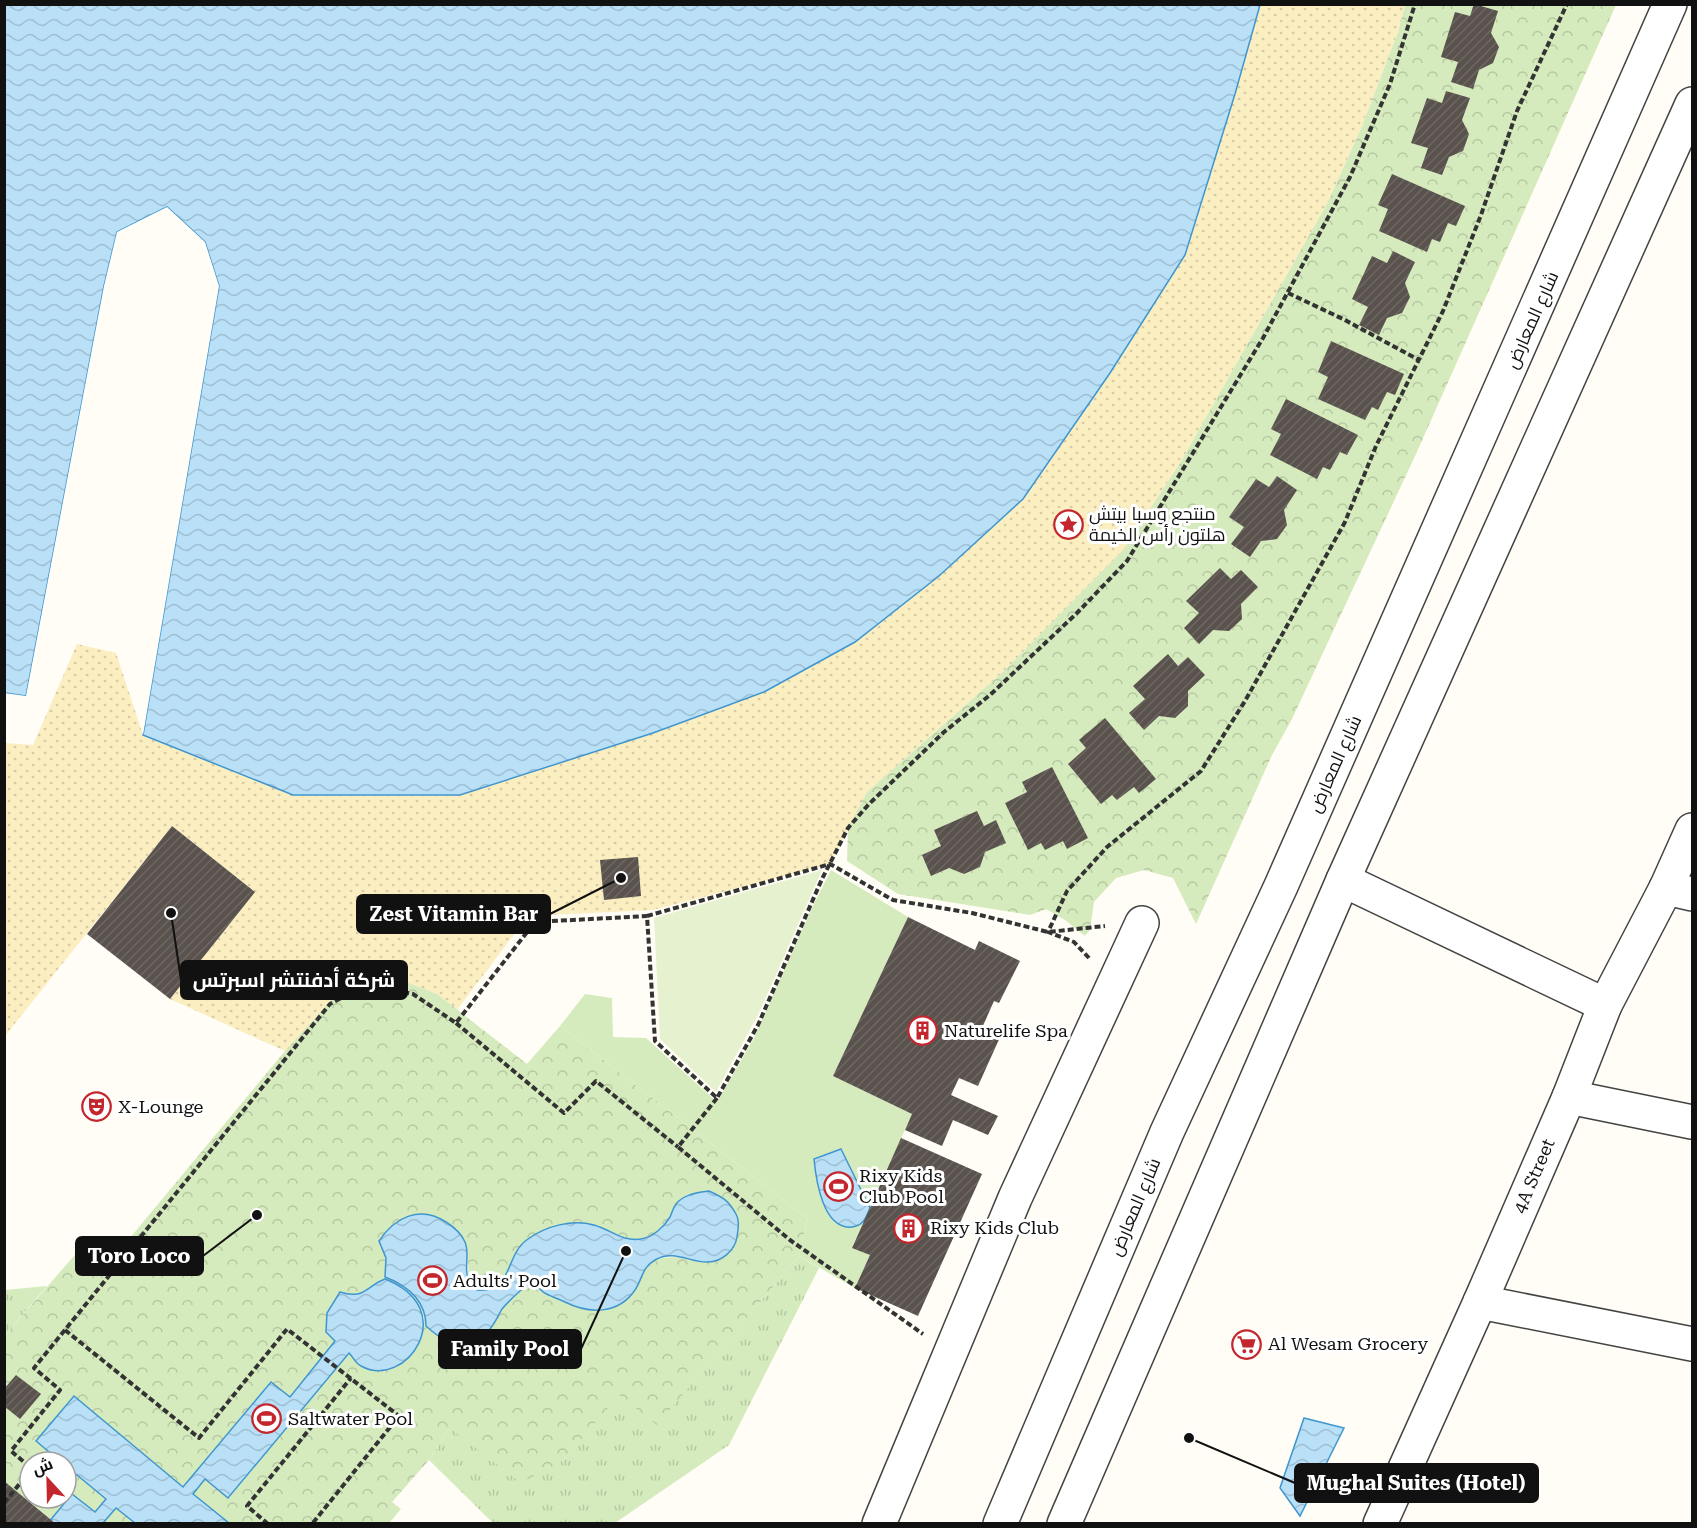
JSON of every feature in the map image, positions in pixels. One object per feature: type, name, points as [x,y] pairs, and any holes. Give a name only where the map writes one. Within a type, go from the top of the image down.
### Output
[{"type":"street","name":"شارع المعارض","points":[[1000,1524],[1167,1132],[1281,886],[1670,4]]},
{"type":"street","points":[[1064,1524],[1343,880],[1692,104]]},
{"type":"street","name":"4A Street","points":[[1380,1524],[1569,1097],[1605,1005],[1679,891],[1692,830]]},
{"type":"street","points":[[1343,880],[1605,1005]]},
{"type":"street","points":[[879,1524],[1015,1198],[1142,923]]},
{"type":"street","points":[[1569,1097],[1692,1122]]},
{"type":"street","points":[[1480,1302],[1692,1344]]},
{"type":"path","points":[[678,1147],[717,1098],[758,1025],[848,828],[869,804],[944,732],[990,695],[1127,561],[1263,338],[1350,177],[1390,84],[1415,4]]},
{"type":"path","points":[[1048,932],[1067,891],[1107,847],[1201,771],[1245,701],[1345,522],[1376,446],[1443,311],[1481,215],[1517,111],[1567,4]]},
{"type":"path","points":[[1288,293],[1343,319],[1419,360]]},
{"type":"path","points":[[456,1023],[535,922],[647,916],[830,864],[893,900],[972,913],[1048,932],[1074,942],[1089,958],[1089,968]]},
{"type":"path","points":[[647,916],[655,1041],[717,1098]]},
{"type":"path","points":[[1048,932],[1142,923]]},
{"type":"path","points":[[18,1458],[11,1451],[60,1390],[34,1368],[330,1004],[352,992],[375,986],[413,994],[456,1023],[564,1113],[596,1081],[790,1240],[932,1341],[952,1348]]},
{"type":"path","points":[[65,1329],[199,1438],[287,1329],[344,1371],[399,1416],[312,1524]]},
{"type":"path","points":[[268,1524],[247,1506],[351,1378]]},
{"type":"path","points":[[4,1503],[18,1485]]},
{"type":"green space","points":[[1405,5],[1616,5],[1416,454],[1292,719],[1272,755],[1196,924],[1173,878],[1144,870],[1116,878],[1094,902],[1090,930],[1085,936],[1046,909],[1030,915],[898,894],[847,861],[848,828],[867,792],[1003,672],[1124,549],[1180,463],[1328,202],[1362,126],[1398,32]]},
{"type":"green space","points":[[822,870],[759,1013],[716,1092],[660,1039],[654,918]]},
{"type":"green space","points":[[831,870],[908,917],[833,1076],[912,1114],[852,1247],[870,1255],[855,1288],[799,1256],[808,1219],[560,1026],[585,994],[612,998],[613,1037],[646,1038],[717,1102],[754,1038]]},
{"type":"green space","points":[[388,975],[437,994],[527,1064],[560,1026],[808,1219],[799,1256],[657,1425],[619,1395],[564,1460],[521,1483],[450,1428],[429,1460],[392,1502],[401,1509],[389,1523],[229,1523],[193,1494],[205,1479],[229,1498],[349,1352],[420,1340],[424,1317],[413,1296],[408,1291],[378,1282],[367,1292],[335,1298],[327,1314],[326,1332],[336,1341],[289,1397],[270,1382],[183,1487],[73,1396],[36,1441],[47,1450],[18,1450],[18,1510],[78,1510],[78,1476],[106,1499],[95,1512],[48,1523],[5,1524],[5,1335],[80,1249],[105,1268],[285,1051],[345,985]],"holes":[[[675,1205],[686,1258],[658,1259],[648,1266],[635,1290],[555,1297],[540,1291],[533,1279],[508,1302],[484,1334],[464,1346],[426,1326],[419,1301],[408,1290],[386,1277],[386,1258],[456,1228],[467,1250],[471,1282],[477,1290],[488,1291],[499,1286],[509,1267],[533,1236],[549,1228],[570,1223],[617,1235],[627,1240],[645,1238],[655,1233],[670,1217]]]},
{"type":"green space","points":[[799,1256],[819,1268],[729,1445],[615,1523],[493,1523],[429,1460],[450,1428],[564,1460],[619,1394],[657,1424]]},
{"type":"green space","points":[[47,1286],[5,1335],[5,1290]]},
{"type":"green space","points":[[116,1508],[135,1523],[103,1524]]},
{"type":"sand","name":"منتجع وسبا بيتش هلتون رأس الخيمة","points":[[1260,5],[1405,5],[1398,32],[1362,126],[1328,202],[1180,463],[1123,551],[1003,672],[867,792],[830,864],[653,910],[528,916],[457,1010],[437,994],[388,976],[346,985],[285,1051],[170,999],[255,892],[172,826],[5,1036],[5,743],[33,745],[77,644],[116,653],[143,735],[293,795],[394,795],[764,692],[855,642],[939,576],[1023,499],[1110,373],[1185,255]]},
{"type":"water","points":[[5,5],[1260,5],[1185,255],[1110,373],[1023,499],[939,576],[855,642],[764,692],[653,733],[460,795],[293,795],[143,735],[219,286],[205,242],[167,207],[117,232],[104,286],[26,696],[5,693]]},
{"type":"water","name":"Rixy Kids Club Pool","points":[[841,1149],[870,1208],[861,1223],[852,1227],[842,1226],[834,1221],[828,1212],[819,1191],[815,1168],[814,1159]]},
{"type":"water","points":[[709,1191],[731,1205],[737,1217],[737,1237],[731,1251],[723,1258],[713,1261],[701,1262],[675,1256],[655,1260],[647,1266],[635,1290],[628,1298],[612,1308],[593,1310],[574,1306],[546,1294],[533,1280],[505,1305],[492,1327],[482,1337],[474,1343],[458,1345],[442,1338],[426,1326],[423,1309],[414,1295],[385,1277],[386,1258],[379,1241],[400,1220],[409,1216],[427,1214],[454,1228],[465,1242],[468,1279],[477,1290],[489,1289],[497,1286],[503,1279],[520,1246],[543,1230],[568,1223],[586,1223],[628,1239],[641,1239],[654,1234],[661,1228],[670,1217],[676,1204],[683,1198]]},
{"type":"water","name":"Saltwater Pool","points":[[385,1279],[408,1292],[420,1309],[423,1326],[419,1343],[409,1357],[395,1367],[378,1371],[359,1365],[349,1353],[228,1498],[205,1479],[193,1494],[229,1523],[135,1523],[116,1508],[103,1523],[48,1523],[59,1510],[78,1510],[78,1499],[95,1512],[106,1499],[78,1476],[78,1450],[47,1450],[36,1441],[74,1396],[183,1487],[271,1382],[290,1397],[335,1341],[326,1332],[327,1313],[340,1292],[360,1293]]},
{"type":"water","points":[[1304,1418],[1344,1428],[1300,1516],[1280,1488]]},
{"type":"pier","points":[[167,207],[205,242],[219,286],[143,735],[141,729],[216,286],[203,244],[167,211],[120,234],[107,287],[29,697],[26,699],[4,696],[4,693],[26,696],[104,286],[117,232]]},
{"type":"building","points":[[1474,4],[1498,11],[1491,33],[1499,47],[1493,63],[1479,70],[1473,89],[1451,82],[1458,62],[1441,57],[1455,12],[1470,16]]},
{"type":"building","points":[[1446,91],[1470,98],[1462,120],[1469,134],[1463,151],[1449,157],[1442,175],[1421,168],[1428,148],[1411,143],[1427,98],[1442,103]]},
{"type":"building","points":[[1392,174],[1465,206],[1456,226],[1448,223],[1440,242],[1432,239],[1427,252],[1379,231],[1388,209],[1378,205]]},
{"type":"building","points":[[1393,251],[1415,262],[1405,283],[1410,297],[1402,313],[1387,318],[1379,335],[1359,325],[1368,307],[1352,299],[1372,256],[1387,263]]},
{"type":"building","points":[[1331,341],[1404,374],[1395,395],[1387,392],[1378,410],[1372,407],[1365,420],[1318,399],[1328,377],[1318,372]]},
{"type":"building","points":[[1286,399],[1358,435],[1347,455],[1340,452],[1330,470],[1323,467],[1317,479],[1270,455],[1281,434],[1271,429]]},
{"type":"building","points":[[1277,476],[1297,490],[1284,510],[1287,525],[1277,539],[1261,541],[1250,557],[1231,544],[1244,527],[1229,517],[1256,479],[1269,487]]},
{"type":"building","points":[[1220,568],[1231,579],[1241,570],[1258,587],[1241,604],[1242,619],[1229,631],[1213,630],[1199,644],[1184,628],[1199,613],[1186,601]]},
{"type":"building","points":[[1168,654],[1178,666],[1188,657],[1205,675],[1188,691],[1188,706],[1175,718],[1159,716],[1144,730],[1129,713],[1145,699],[1133,686]]},
{"type":"building","points":[[1105,718],[1156,779],[1139,793],[1134,787],[1117,800],[1112,795],[1101,804],[1068,764],[1086,748],[1079,740]]},
{"type":"building","points":[[1052,767],[1088,838],[1067,849],[1063,841],[1045,850],[1041,843],[1028,850],[1005,803],[1027,792],[1022,782]]},
{"type":"building","points":[[977,811],[984,826],[996,820],[1006,843],[985,852],[980,867],[964,874],[949,868],[931,876],[922,855],[941,846],[934,830]]},
{"type":"building","points":[[172,826],[255,892],[170,999],[87,934]]},
{"type":"building","points":[[638,857],[641,896],[604,900],[600,860]]},
{"type":"building","name":"Naturelife Spa","points":[[908,917],[975,950],[979,941],[1020,961],[999,1003],[994,1001],[982,1028],[1001,1035],[978,1086],[959,1078],[951,1095],[998,1116],[988,1135],[953,1120],[942,1146],[905,1130],[912,1114],[833,1076]]},
{"type":"building","name":"Rixy Kids Club","points":[[901,1138],[982,1174],[918,1316],[855,1288],[870,1255],[852,1248]]},
{"type":"building","points":[[16,1375],[41,1394],[20,1419],[4,1406],[4,1389]]},
{"type":"building","points":[[4,1481],[18,1493],[18,1510],[39,1510],[56,1524],[4,1524]]},
{"type":"place","name":"منتجع وسبا بيتش هلتون رأس الخيمة","points":[[1068,524]]},
{"type":"place","name":"Zest Vitamin Bar","points":[[621,878]]},
{"type":"place","name":"شركة أدفنتشر اسبرتس","points":[[171,913]]},
{"type":"place","name":"Naturelife Spa","points":[[923,1031]]},
{"type":"place","name":"X-Lounge","points":[[97,1107]]},
{"type":"place","name":"Rixy Kids Club Pool","points":[[838,1186]]},
{"type":"place","name":"Toro Loco","points":[[257,1215]]},
{"type":"place","name":"Rixy Kids Club","points":[[909,1228]]},
{"type":"place","name":"Family Pool","points":[[626,1251]]},
{"type":"place","name":"Adults' Pool","points":[[432,1281]]},
{"type":"place","name":"Al Wesam Grocery","points":[[1247,1344]]},
{"type":"place","name":"Saltwater Pool","points":[[267,1419]]},
{"type":"place","name":"Mughal Suites (Hotel)","points":[[1189,1438]]}]
